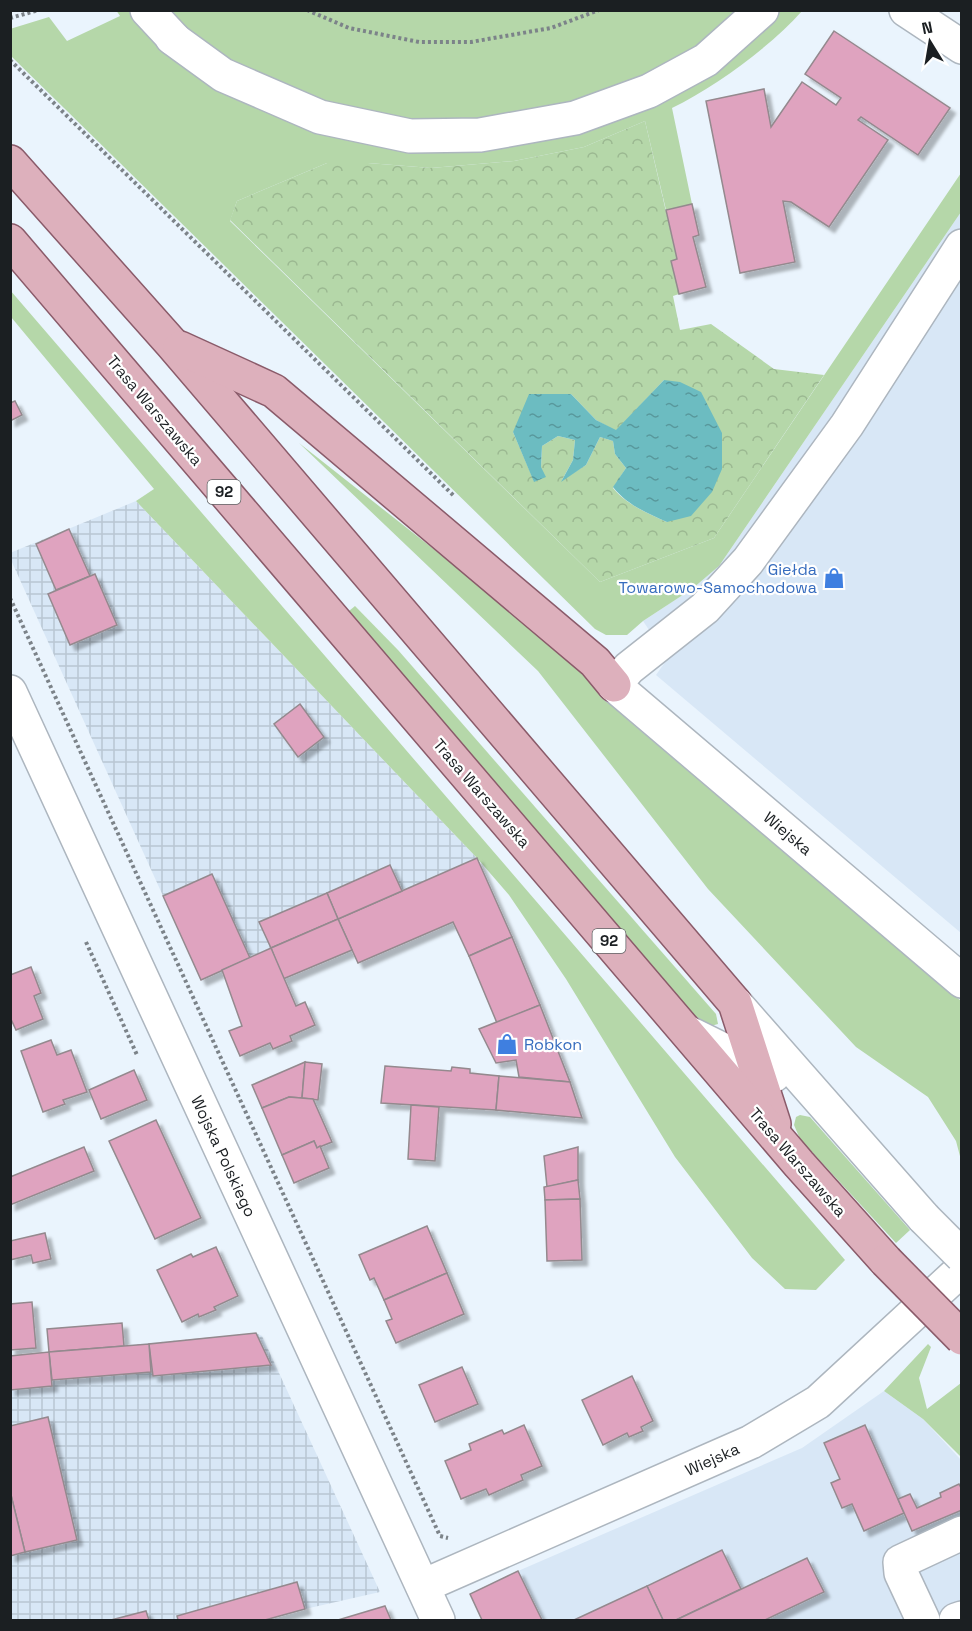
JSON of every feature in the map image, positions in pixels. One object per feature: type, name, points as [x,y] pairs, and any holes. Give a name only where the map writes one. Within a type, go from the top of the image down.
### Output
[{"type":"main road","points":[[10,162],[22,187],[98,259],[735,1003],[778,1140]]},
{"type":"main road","name":"Trasa Warszawska","points":[[10,241],[778,1140],[886,1261],[962,1338]]},
{"type":"main road","points":[[171,344],[274,391],[595,662],[614,685]]},
{"type":"street","points":[[147,10],[173,39],[223,75],[321,117],[410,136],[480,135],[575,118],[649,91],[706,60],[762,10]]},
{"type":"street","points":[[906,10],[962,47]]},
{"type":"street","points":[[614,685],[629,668],[705,608],[748,561],[847,425],[962,246]]},
{"type":"street","name":"Wiejska","points":[[614,685],[962,981]]},
{"type":"street","name":"Wojska Polskiego","points":[[11,693],[438,1620]]},
{"type":"street","points":[[735,1003],[924,1218],[962,1256]]},
{"type":"street","points":[[687,1032],[813,1094]]},
{"type":"street","name":"Wiejska","points":[[423,1586],[751,1442],[788,1422],[818,1402],[962,1269]]},
{"type":"street","points":[[923,1620],[901,1573],[900,1562],[962,1533]]},
{"type":"street","points":[[956,1620],[962,1618]]},
{"type":"path","points":[[10,18],[39,10]]},
{"type":"path","points":[[308,10],[349,28],[419,42],[471,42],[551,28],[599,10]]},
{"type":"path","points":[[10,60],[459,500]]},
{"type":"path","points":[[10,598],[440,1536],[456,1540]]},
{"type":"shaded area","name":"Giełda Towarowo-Samochodowa","points":[[961,212],[961,933],[656,675],[668,658],[643,621],[692,589],[719,566]]},
{"type":"shaded area","points":[[136,501],[477,858],[201,980],[11,560],[10,553]]},
{"type":"shaded area","points":[[256,1333],[262,1336],[380,1592],[267,1620],[11,1620],[11,1356]]},
{"type":"shaded area","points":[[884,1391],[923,1419],[961,1460],[961,1620],[482,1620],[470,1594],[802,1448]]},
{"type":"green space","points":[[116,10],[802,11],[789,25],[741,65],[706,89],[672,108],[692,204],[666,210],[645,121],[584,147],[514,161],[431,168],[368,163],[327,163],[237,201],[230,221],[600,582],[714,538],[961,173],[961,212],[719,566],[692,589],[643,621],[627,635],[606,635],[595,629],[11,56],[10,29],[49,17],[67,41],[120,16]]},
{"type":"green space","points":[[645,121],[677,259],[671,261],[679,294],[673,296],[680,330],[711,324],[774,369],[824,375],[714,538],[600,582],[230,220],[237,201],[327,163],[368,163],[431,168],[514,161],[584,147]],"holes":[[[664,380],[667,522],[631,504],[613,488],[626,468],[615,454],[613,441],[600,437],[586,465],[562,480],[573,460],[575,440],[558,436],[542,446],[541,467],[534,481],[513,432],[571,394],[596,420],[616,431]]]},
{"type":"green space","points":[[10,290],[845,1260],[816,1290],[785,1289],[752,1258],[675,1157],[566,979],[509,895],[477,858],[136,501],[154,489],[11,317]]},
{"type":"green space","points":[[299,443],[568,655],[628,720],[961,1001],[961,1160],[956,1141],[928,1097],[856,1047],[708,889],[538,671]]},
{"type":"green space","points":[[355,606],[398,650],[716,1014],[718,1024],[711,1026],[700,1024],[349,611]]},
{"type":"green space","points":[[800,1115],[810,1117],[910,1230],[896,1243],[800,1139],[794,1125],[796,1117]]},
{"type":"green space","points":[[928,1344],[931,1347],[919,1378],[927,1409],[961,1383],[961,1457],[923,1419],[884,1391]]},
{"type":"water","points":[[664,380],[680,382],[701,392],[722,433],[722,469],[712,492],[691,516],[667,522],[625,499],[613,487],[626,468],[615,454],[613,441],[600,437],[586,465],[561,482],[573,460],[575,440],[558,436],[542,446],[541,467],[546,477],[534,482],[513,432],[529,394],[571,394],[596,420],[616,430]]},
{"type":"building","points":[[834,31],[950,108],[918,155],[861,117],[858,120],[888,140],[829,227],[791,202],[783,201],[795,262],[740,273],[706,101],[764,89],[771,127],[802,82],[836,105],[841,98],[805,74]]},
{"type":"building","points":[[692,204],[699,235],[693,237],[706,287],[679,294],[671,261],[677,259],[666,210]]},
{"type":"building","points":[[15,401],[22,415],[10,421],[10,403]]},
{"type":"building","points":[[69,529],[90,576],[56,590],[36,544]]},
{"type":"building","points":[[95,574],[117,625],[70,645],[48,594]]},
{"type":"building","points":[[300,704],[324,737],[298,757],[274,724]]},
{"type":"building","points":[[477,858],[512,937],[469,956],[453,922],[358,963],[338,919]]},
{"type":"building","points":[[390,865],[402,891],[338,919],[327,893]]},
{"type":"building","points":[[212,874],[250,958],[201,980],[163,896]]},
{"type":"building","points":[[327,893],[338,919],[271,948],[259,922]]},
{"type":"building","points":[[338,919],[352,950],[283,979],[271,948]]},
{"type":"building","points":[[512,937],[540,1005],[497,1023],[469,956]]},
{"type":"building","points":[[271,948],[296,1006],[305,1002],[315,1025],[290,1036],[292,1041],[273,1049],[270,1043],[240,1056],[229,1031],[242,1026],[222,970]]},
{"type":"building","points":[[31,967],[41,993],[34,996],[43,1019],[16,1030],[10,1017],[10,975]]},
{"type":"building","points":[[540,1005],[570,1082],[519,1077],[516,1060],[496,1063],[479,1029]]},
{"type":"building","points":[[51,1040],[57,1055],[71,1050],[87,1092],[63,1100],[65,1104],[43,1112],[21,1051]]},
{"type":"building","points":[[305,1062],[302,1098],[289,1097],[262,1108],[252,1085]]},
{"type":"building","points":[[305,1062],[322,1064],[318,1100],[302,1098]]},
{"type":"building","points":[[385,1066],[451,1071],[452,1067],[470,1069],[470,1073],[499,1076],[496,1110],[381,1103]]},
{"type":"building","points":[[134,1070],[147,1100],[101,1119],[89,1090]]},
{"type":"building","points":[[499,1076],[570,1082],[582,1118],[496,1110]]},
{"type":"building","points":[[289,1097],[313,1099],[332,1142],[317,1148],[314,1141],[282,1155],[262,1108]]},
{"type":"building","points":[[411,1105],[439,1107],[435,1161],[408,1159]]},
{"type":"building","points":[[156,1120],[201,1218],[155,1239],[109,1141]]},
{"type":"building","points":[[314,1141],[317,1148],[320,1146],[329,1168],[294,1183],[282,1155]]},
{"type":"building","points":[[84,1147],[94,1171],[10,1205],[10,1177]]},
{"type":"building","points":[[578,1147],[578,1180],[547,1187],[544,1156]]},
{"type":"building","points":[[578,1180],[580,1199],[545,1200],[544,1187]]},
{"type":"building","points":[[580,1199],[582,1260],[547,1261],[545,1200]]},
{"type":"building","points":[[427,1226],[447,1273],[384,1300],[374,1278],[370,1280],[359,1255]]},
{"type":"building","points":[[45,1233],[51,1259],[33,1263],[31,1255],[10,1260],[10,1241]]},
{"type":"building","points":[[216,1247],[238,1296],[214,1307],[216,1310],[199,1317],[198,1314],[182,1322],[157,1270],[191,1254],[193,1257]]},
{"type":"building","points":[[447,1273],[464,1314],[396,1343],[386,1321],[392,1319],[384,1300]]},
{"type":"building","points":[[32,1302],[36,1348],[10,1350],[10,1304]]},
{"type":"building","points":[[122,1323],[124,1346],[49,1352],[47,1329]]},
{"type":"building","points":[[256,1333],[271,1365],[153,1376],[149,1344]]},
{"type":"building","points":[[149,1344],[151,1372],[52,1380],[49,1352]]},
{"type":"building","points":[[49,1352],[52,1386],[10,1390],[10,1356]]},
{"type":"building","points":[[462,1367],[478,1404],[435,1422],[419,1385]]},
{"type":"building","points":[[632,1376],[653,1421],[641,1427],[643,1431],[629,1437],[627,1433],[603,1445],[582,1400]]},
{"type":"building","points":[[48,1417],[77,1540],[25,1552],[10,1491],[10,1426]]},
{"type":"building","points":[[524,1425],[542,1466],[521,1475],[523,1480],[489,1495],[486,1489],[461,1499],[445,1461],[471,1450],[469,1444],[502,1430],[504,1434]]},
{"type":"building","points":[[865,1425],[904,1513],[864,1531],[852,1504],[842,1508],[831,1483],[840,1479],[824,1443]]},
{"type":"building","points":[[959,1484],[962,1490],[962,1510],[912,1531],[898,1499],[910,1494],[917,1508],[941,1497],[940,1493]]},
{"type":"building","points":[[10,1491],[25,1552],[10,1556]]},
{"type":"building","points":[[722,1550],[741,1589],[676,1620],[663,1620],[647,1586]]},
{"type":"building","points":[[807,1558],[824,1592],[765,1620],[676,1620]]},
{"type":"building","points":[[518,1571],[542,1620],[482,1620],[470,1594]]},
{"type":"building","points":[[297,1582],[305,1609],[265,1620],[178,1620],[177,1616]]},
{"type":"building","points":[[647,1586],[663,1620],[574,1620]]},
{"type":"building","points":[[385,1606],[391,1620],[338,1620]]},
{"type":"building","points":[[146,1611],[149,1620],[111,1620]]},
{"type":"place","name":"Giełda Towarowo-Samochodowa","points":[[834,578]]},
{"type":"place","name":"Robkon","points":[[507,1044]]}]
